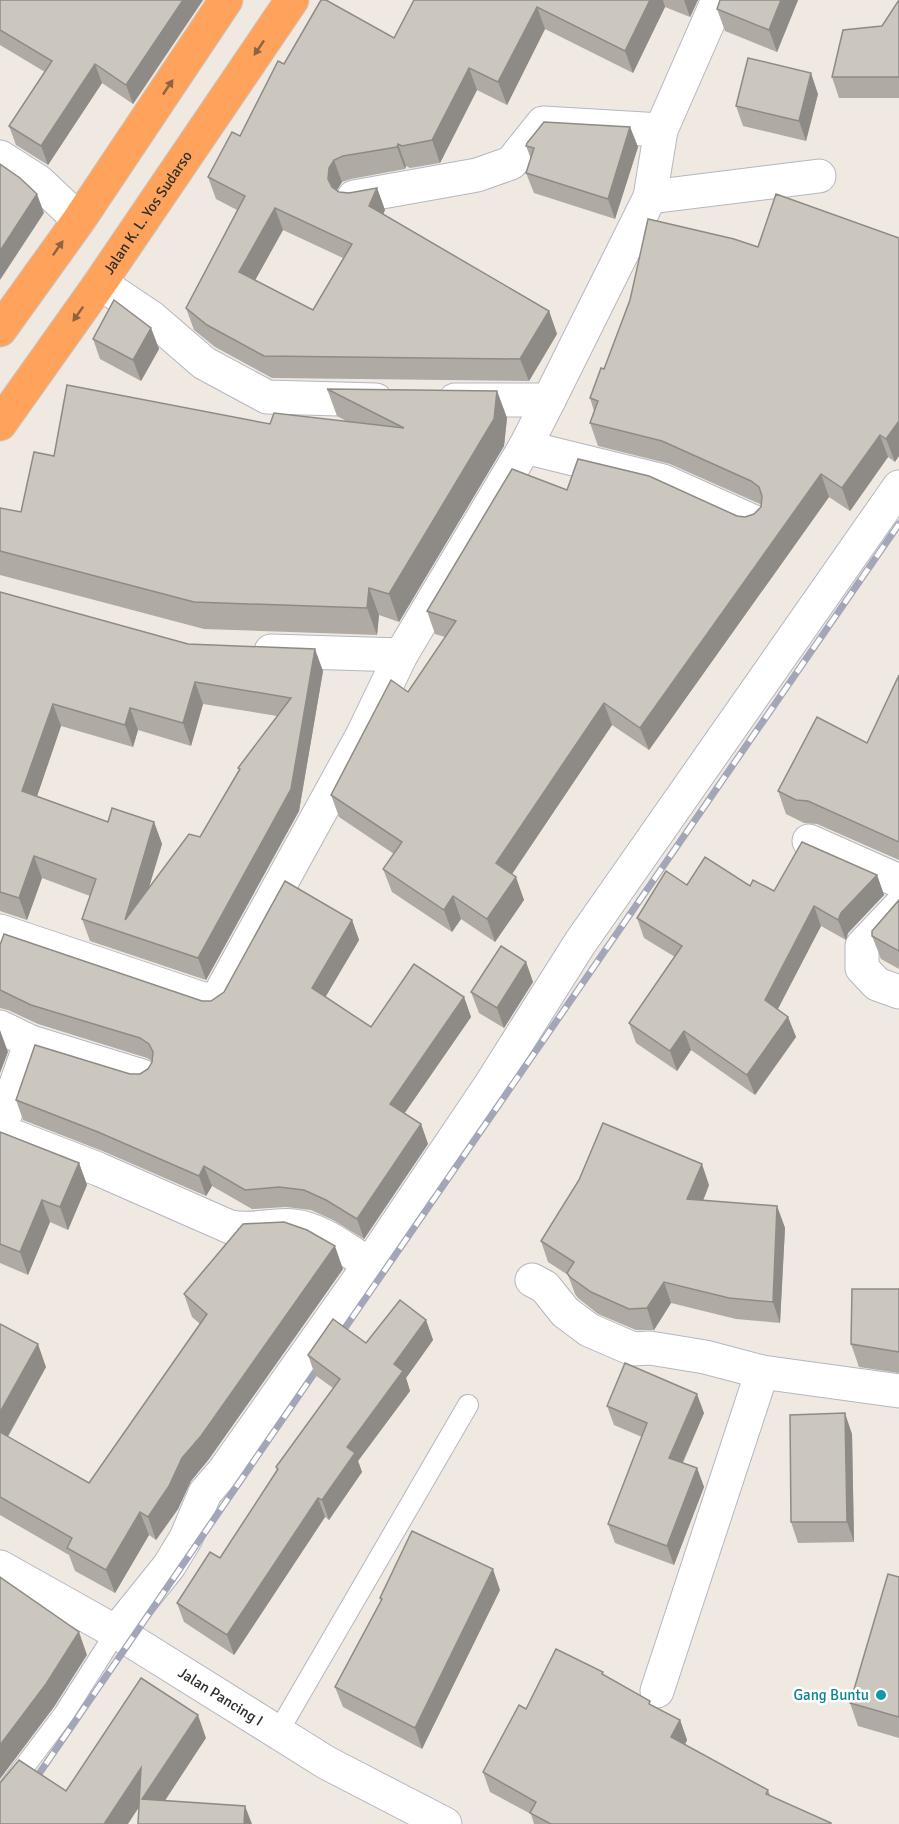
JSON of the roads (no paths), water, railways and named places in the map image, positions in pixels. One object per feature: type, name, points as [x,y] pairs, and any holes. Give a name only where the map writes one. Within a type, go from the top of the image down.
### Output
[{"type":"highway","points":[[0,330],[79,220],[226,0]]},
{"type":"highway","name":"Jalan K. L. Yos Sudarso","points":[[0,424],[100,283],[292,0]]},
{"type":"street","points":[[0,931],[214,1003],[362,736],[401,655],[525,447],[549,400],[650,197],[661,130],[718,0]]},
{"type":"street","points":[[354,197],[477,175],[511,163],[543,123],[661,130]]},
{"type":"street","points":[[0,157],[39,182],[79,220]]},
{"type":"street","points":[[650,197],[819,176]]},
{"type":"street","points":[[100,283],[152,318],[204,363],[267,397],[549,400]]},
{"type":"street","points":[[525,447],[663,481],[753,522]]},
{"type":"street","points":[[116,1632],[169,1566],[186,1538],[205,1493],[224,1471],[370,1264],[489,1088],[580,942],[899,488]]},
{"type":"street","points":[[235,650],[401,655]]},
{"type":"street","points":[[809,841],[899,881]]},
{"type":"street","points":[[899,907],[862,946],[862,968],[877,984],[899,992]]},
{"type":"street","points":[[0,1027],[31,1042],[142,1076]]},
{"type":"street","points":[[31,1042],[0,1130],[98,1169],[230,1227],[246,1230],[297,1226],[316,1232],[370,1264]]},
{"type":"street","points":[[532,1280],[545,1287],[565,1312],[589,1330],[633,1349],[650,1348],[705,1357],[762,1372],[899,1391]]},
{"type":"street","points":[[657,1691],[762,1372]]},
{"type":"street","name":"Jalan Pancing I","points":[[0,1567],[116,1632],[327,1763],[446,1824]]},
{"type":"lane","points":[[278,1732],[468,1405]]},
{"type":"lane","points":[[0,1799],[64,1714],[116,1632]]},
{"type":"railway","points":[[336,1341],[899,524]]},
{"type":"railway","points":[[30,1787],[324,1359]]},
{"type":"place","name":"Gang Buntu","points":[[881,1695]]}]
